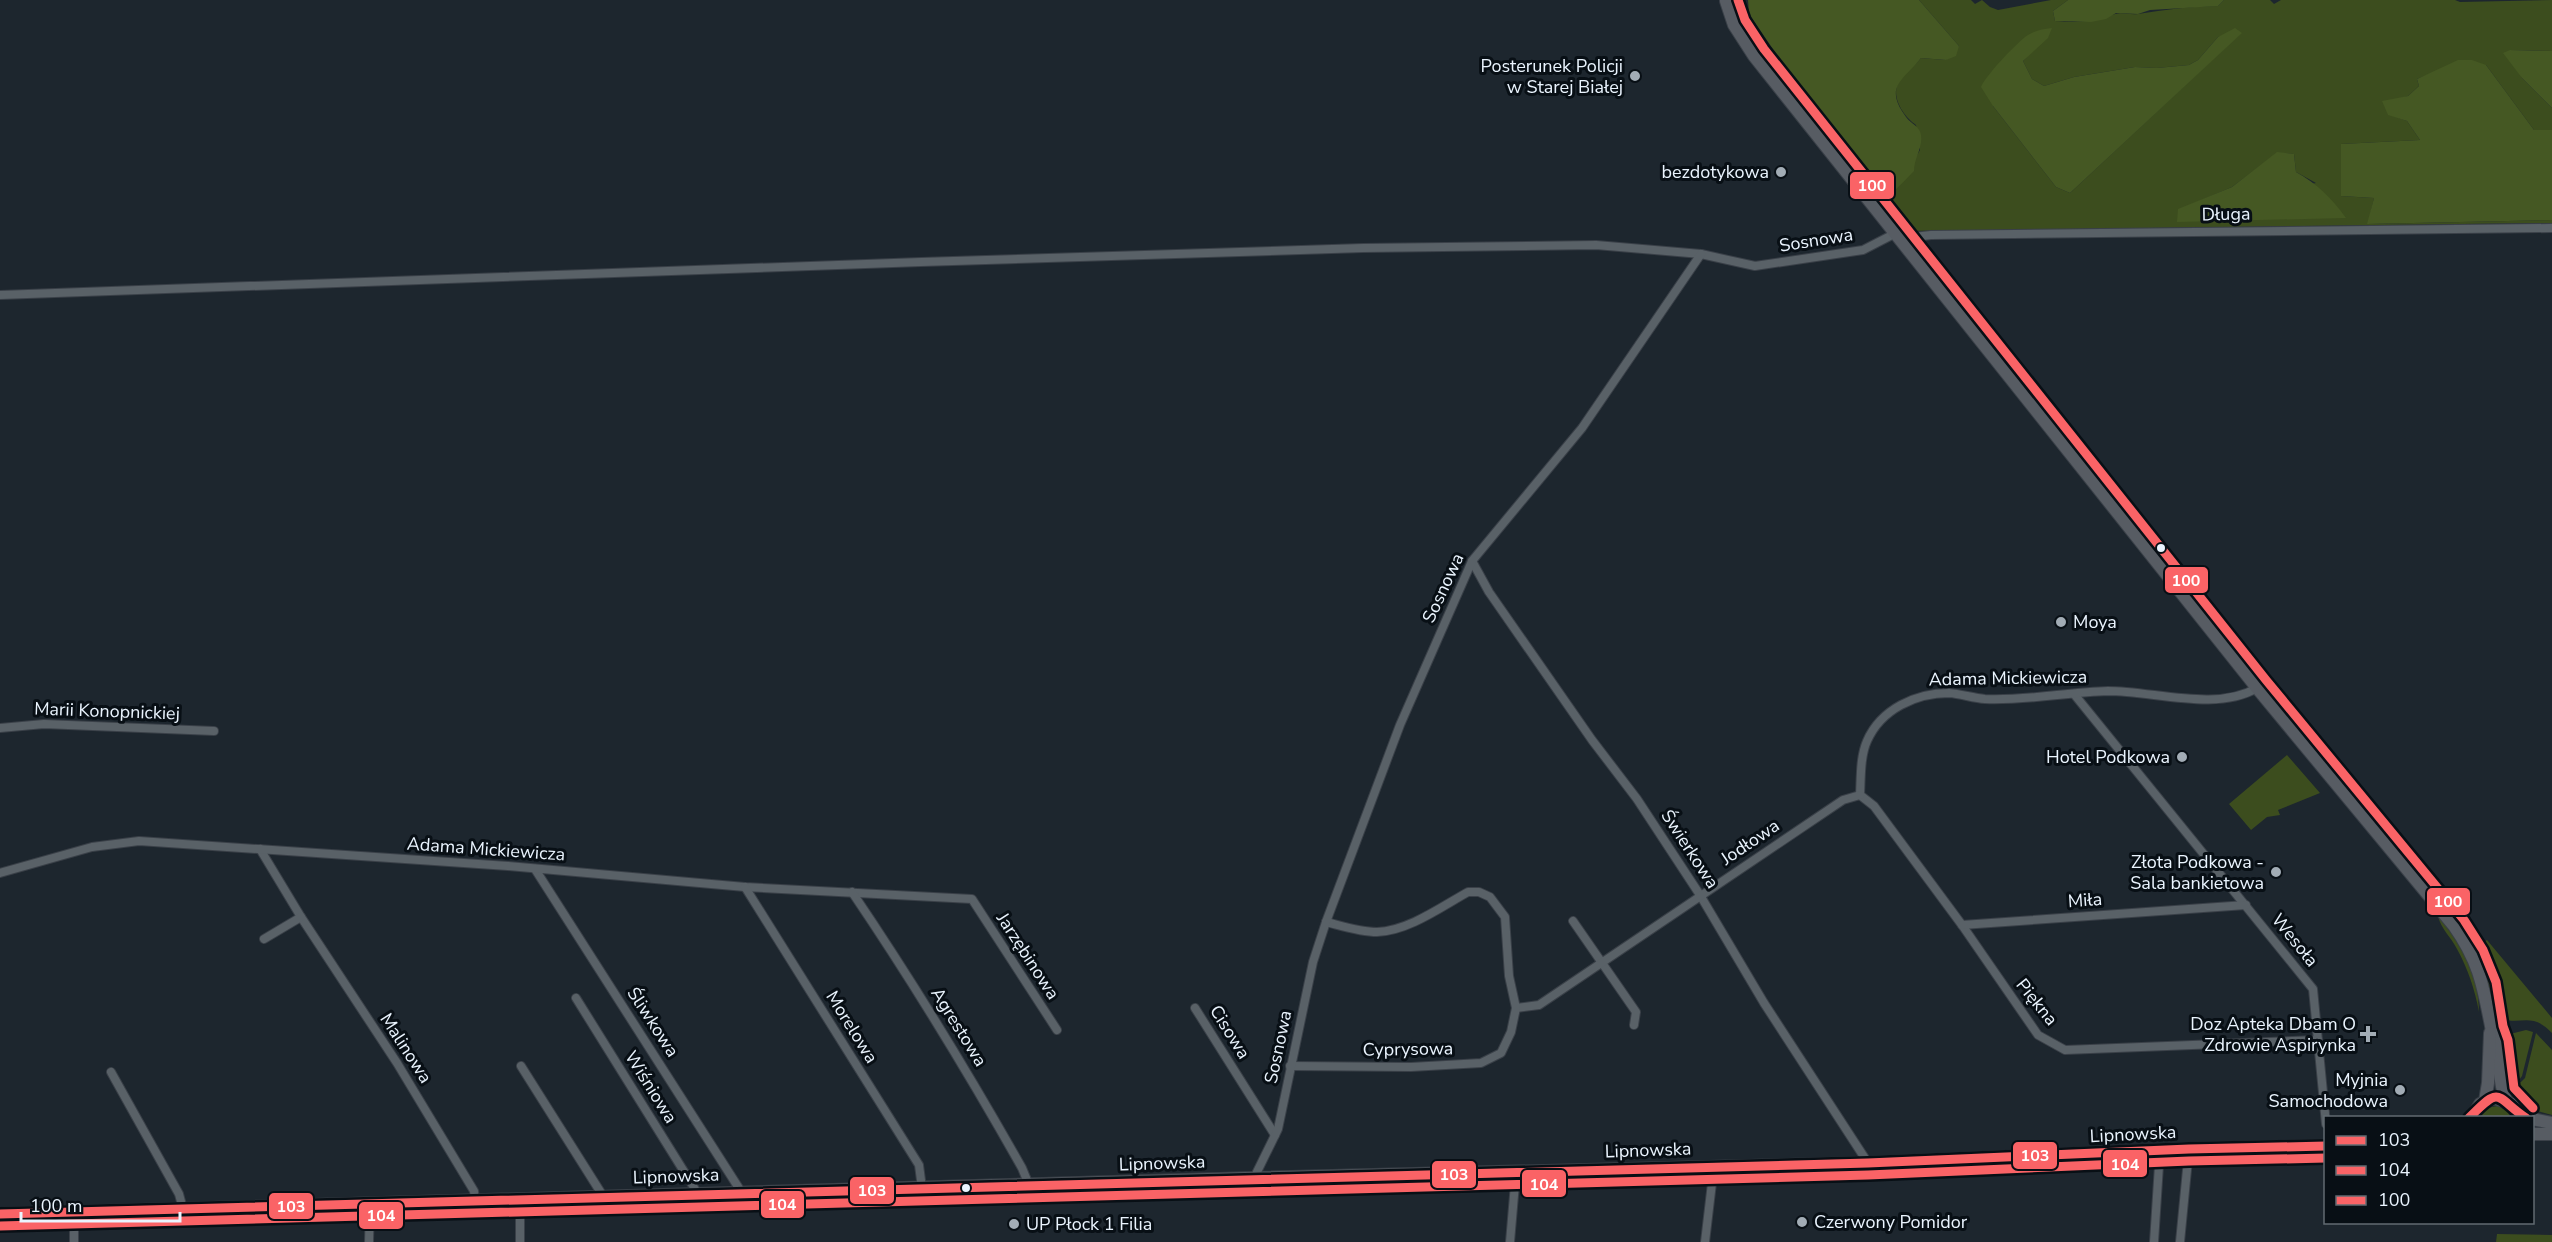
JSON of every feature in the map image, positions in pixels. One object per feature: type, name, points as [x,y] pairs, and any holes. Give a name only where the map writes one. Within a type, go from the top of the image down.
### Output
[{"type":"main road","points":[[1714,0],[1727,0],[1734,25],[1754,56],[2257,688],[2460,934],[2472,954],[2484,985],[2491,1029],[2497,1049],[2502,1089],[2506,1100]]},
{"type":"main road","points":[[2485,1101],[2488,1089],[2488,1043],[2491,1029]]},
{"type":"main road","points":[[2472,1116],[2477,1107],[2494,1098],[2506,1100],[2522,1116]]},
{"type":"main road","points":[[2534,1119],[2552,1123]]},
{"type":"main road","points":[[2534,1134],[2552,1134]]},
{"type":"main road","name":"Lipnowska","points":[[0,1214],[1868,1163],[2160,1150],[2324,1146]]},
{"type":"street","name":"Długa","points":[[1903,244],[1914,237],[1931,235],[2552,228]]},
{"type":"street","name":"Sosnowa","points":[[1254,1178],[1275,1135],[1313,963],[1326,922],[1400,725],[1472,561],[1582,428],[1701,254],[1755,266],[1856,252],[1894,234]]},
{"type":"street","points":[[0,295],[1363,248],[1596,245],[1701,254]]},
{"type":"street","name":"Świerkowa","points":[[1472,561],[1489,592],[1592,740],[1637,799],[1700,895],[1764,1003],[1868,1163]]},
{"type":"street","name":"Adama Mickiewicza","points":[[1860,795],[1862,762],[1867,742],[1879,721],[1899,705],[1923,696],[1950,693],[1986,699],[2108,692],[2204,699],[2234,698],[2257,688]]},
{"type":"street","name":"Wesoła","points":[[2074,694],[2313,989],[2324,1116]]},
{"type":"street","name":"Marii Konopnickiej","points":[[0,728],[44,724],[214,731]]},
{"type":"street","name":"Jodłowa","points":[[1516,1008],[1539,1005],[1843,801],[1860,795]]},
{"type":"street","name":"Piękna","points":[[1860,795],[1874,806],[1962,925],[2017,1008],[2038,1035],[2065,1050],[2318,1040]]},
{"type":"street","name":"Adama Mickiewicza","points":[[0,873],[92,847],[139,841],[535,869],[745,887],[972,899]]},
{"type":"street","name":"Malinowa","points":[[260,849],[301,917],[397,1063],[474,1191],[475,1201]]},
{"type":"street","name":"Śliwkowa","points":[[535,869],[742,1193]]},
{"type":"street","name":"Morelowa","points":[[745,887],[919,1165],[922,1188]]},
{"type":"street","name":"Agrestowa","points":[[852,892],[898,960],[969,1074],[1022,1168],[1029,1185]]},
{"type":"street","points":[[1326,922],[1375,932],[1386,931],[1401,927],[1468,892],[1479,892],[1490,897],[1505,917],[1509,976],[1516,1008]]},
{"type":"street","name":"Jarzębinowa","points":[[972,899],[1057,1030]]},
{"type":"street","name":"Miła","points":[[1962,925],[2246,905]]},
{"type":"street","points":[[264,939],[301,917]]},
{"type":"street","points":[[1573,921],[1636,1012],[1634,1025]]},
{"type":"street","name":"Wiśniowa","points":[[576,998],[698,1194]]},
{"type":"street","name":"Cisowa","points":[[1195,1008],[1275,1135]]},
{"type":"street","name":"Cyprysowa","points":[[1290,1066],[1411,1067],[1481,1063],[1501,1053],[1512,1032],[1516,1008]]},
{"type":"street","points":[[521,1066],[603,1196]]},
{"type":"street","points":[[111,1072],[179,1194],[183,1209]]},
{"type":"street","points":[[2180,1242],[2189,1149]]},
{"type":"street","points":[[2154,1242],[2160,1150]]},
{"type":"street","points":[[1705,1242],[1714,1166]]},
{"type":"street","points":[[1510,1242],[1516,1172]]},
{"type":"street","points":[[520,1200],[520,1242]]},
{"type":"street","points":[[369,1242],[370,1203]]},
{"type":"street","points":[[74,1212],[74,1242]]},
{"type":"green space","points":[[1738,0],[1743,0],[1743,15],[1755,37],[1770,56],[1769,64],[1744,26],[1738,9]]},
{"type":"green space","points":[[1748,0],[1919,0],[1959,46],[1956,56],[1946,60],[1921,58],[1898,84],[1896,98],[1899,106],[1919,129],[1921,144],[1914,171],[1881,205],[1774,68],[1779,58],[1749,14]]},
{"type":"green space","points":[[1919,0],[1971,0],[1975,4],[1982,0],[1998,10],[2051,0],[2068,0],[2053,11],[2055,21],[2071,22],[2092,20],[2118,13],[2138,14],[2188,7],[2218,6],[2224,0],[2270,0],[2274,4],[2281,0],[2455,0],[2460,2],[2552,0],[2552,51],[2510,50],[2522,78],[2552,108],[2552,130],[2534,130],[2486,65],[2437,71],[2417,79],[2419,86],[2408,96],[2397,100],[2388,114],[2407,121],[2420,140],[2341,144],[2341,196],[2374,198],[2368,224],[2552,220],[2552,223],[1904,231],[1895,225],[1880,206],[1900,185],[1920,150],[1916,125],[1900,107],[1896,89],[1902,76],[1921,58],[1946,60],[1959,46]],"holes":[[[2241,33],[2070,193],[2056,187],[1993,106],[2004,60],[2017,46],[2034,49],[2023,61],[2032,79],[2044,86],[2074,77],[2135,67],[2157,68],[2189,65],[2198,60],[2218,37]],[[2277,153],[2294,154],[2296,172],[2316,183],[2178,210],[2232,187]]]},
{"type":"green space","points":[[2068,0],[2224,0],[2218,6],[2150,10],[2138,14],[2116,13],[2106,19],[2091,22],[2055,21],[2053,11]]},
{"type":"green space","points":[[2052,28],[2048,38],[2023,61],[2032,79],[2044,86],[2074,77],[2135,67],[2157,68],[2189,65],[2198,60],[2218,37],[2235,28],[2242,33],[2070,193],[2056,187],[1993,106],[1981,87],[1994,68],[2025,37],[2031,33]]},
{"type":"green space","points":[[2510,50],[2552,51],[2552,108],[2522,78],[2503,53]]},
{"type":"green space","points":[[2458,60],[2472,60],[2486,65],[2534,130],[2552,130],[2552,220],[2367,224],[2374,198],[2341,196],[2341,144],[2420,140],[2407,121],[2388,115],[2382,101],[2408,96],[2419,86],[2417,79]]},
{"type":"green space","points":[[2277,152],[2294,154],[2296,172],[2323,192],[2346,218],[2177,222],[2178,209],[2232,187]]},
{"type":"green space","points":[[2287,755],[2320,793],[2278,810],[2280,815],[2267,817],[2251,830],[2229,804]]},
{"type":"green space","points":[[2438,916],[2467,961],[2476,985],[2479,1012],[2465,964]]},
{"type":"green space","points":[[2487,940],[2552,1018],[2552,1033],[2537,1022],[2512,1021],[2501,1016],[2477,950],[2479,945]]},
{"type":"green space","points":[[2526,1030],[2533,1032],[2522,1076],[2519,1080],[2510,1081],[2506,1075],[2503,1075],[2501,1044],[2510,1034]]},
{"type":"green space","points":[[2536,1033],[2552,1050],[2552,1115],[2534,1110],[2513,1084],[2525,1078]]},
{"type":"green space","points":[[2504,1084],[2510,1084],[2535,1114],[2531,1116],[2518,1106]]},
{"type":"green space","points":[[2497,1106],[2506,1110],[2510,1116],[2481,1116],[2487,1108]]},
{"type":"green space","points":[[2497,1234],[2552,1235],[2552,1242],[2496,1242]]},
{"type":"transit line","name":"100","points":[[1738,0],[1745,20],[1764,49],[2266,680],[2464,920],[2483,950],[2496,982],[2503,1026],[2508,1040],[2514,1088],[2533,1108]]},
{"type":"transit line","name":"103","points":[[2471,1116],[2487,1101],[2498,1097],[2523,1116]]},
{"type":"transit line","name":"103","points":[[0,1214],[1868,1163],[2189,1149],[2324,1146]]},
{"type":"transit line","name":"104","points":[[0,1226],[1868,1175],[2189,1161],[2324,1158]]},
{"type":"place","name":"Posterunek Policji w Starej Białej","points":[[1635,76]]},
{"type":"place","name":"bezdotykowa","points":[[1781,172]]},
{"type":"place","name":"Moya","points":[[2061,622]]},
{"type":"place","name":"Hotel Podkowa","points":[[2182,757]]},
{"type":"place","name":"Złota Podkowa - Sala bankietowa","points":[[2276,872]]},
{"type":"place","name":"Doz Apteka Dbam O Zdrowie Aspirynka","points":[[2368,1034]]},
{"type":"place","name":"Myjnia Samochodowa","points":[[2400,1090]]},
{"type":"place","name":"Czerwony Pomidor","points":[[1802,1222]]},
{"type":"place","name":"UP Płock 1 Filia","points":[[1014,1224]]}]
